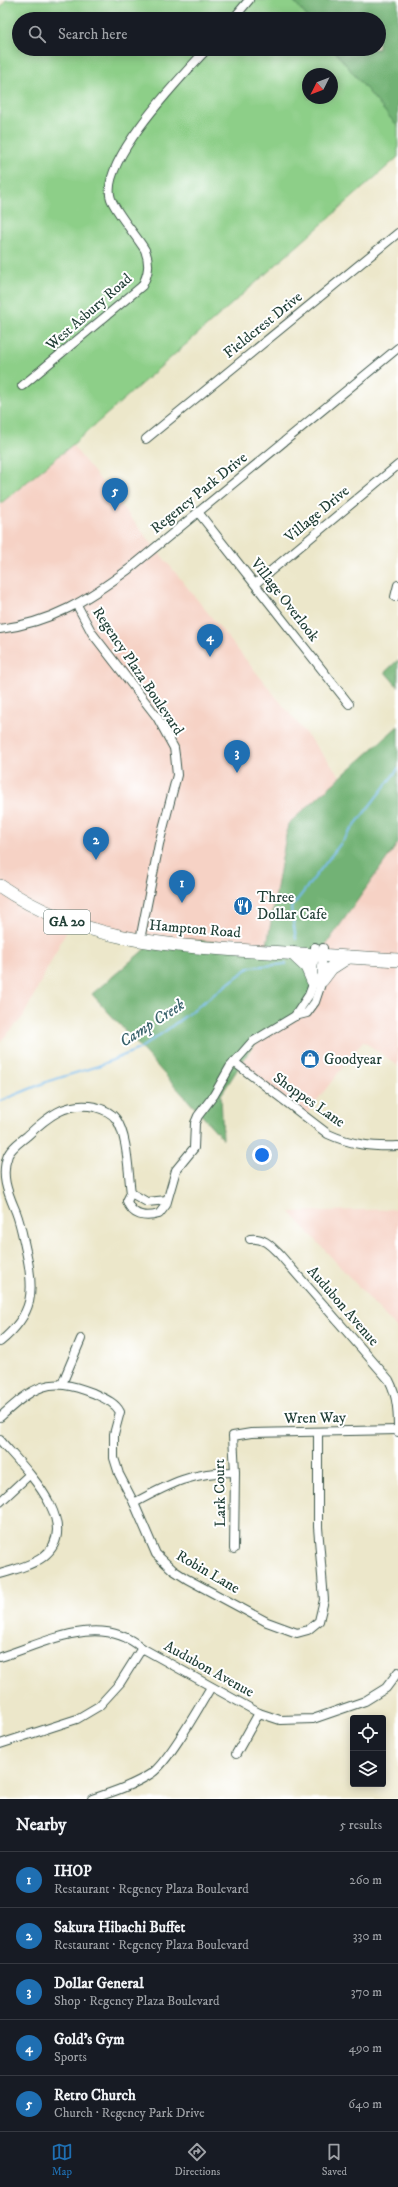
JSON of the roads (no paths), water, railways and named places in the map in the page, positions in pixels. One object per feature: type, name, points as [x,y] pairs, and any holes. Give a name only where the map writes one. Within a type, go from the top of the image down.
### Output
[{"type":"main road","name":"Hampton Road","points":[[0,886],[34,907],[66,922],[90,930],[140,940],[292,953],[319,951],[348,957],[398,960]]},
{"type":"main road","points":[[292,953],[307,967],[317,981],[331,968],[348,957]]},
{"type":"street","points":[[239,12],[249,0]]},
{"type":"street","name":"West Asbury Road","points":[[22,386],[142,286],[147,276],[148,259],[145,250],[111,199],[110,185],[112,176],[131,140],[157,105],[201,56]]},
{"type":"street","name":"Fieldcrest Drive","points":[[146,439],[398,232]]},
{"type":"street","name":"Regency Park Drive","points":[[0,629],[38,622],[77,605],[129,569],[398,348]]},
{"type":"street","name":"Village Drive","points":[[255,584],[398,465]]},
{"type":"street","name":"Village Overlook","points":[[198,512],[349,704]]},
{"type":"street","points":[[395,598],[398,585]]},
{"type":"street","name":"Regency Plaza Boulevard","points":[[77,605],[92,633],[156,717],[174,748],[177,775],[159,844],[140,940]]},
{"type":"street","points":[[0,1342],[22,1320],[31,1291],[30,1275],[19,1223],[3,1178],[6,1162],[14,1148],[40,1123],[63,1109],[79,1105],[104,1110],[115,1119],[122,1132],[131,1193],[127,1200],[128,1205],[135,1213],[145,1216],[159,1214],[164,1210],[176,1170],[194,1148],[195,1123],[198,1116],[214,1095],[234,1062],[252,1042],[295,1016],[317,981],[319,951]]},
{"type":"street","name":"Shoppes Lane","points":[[234,1062],[328,1134],[344,1141],[364,1146],[398,1146]]},
{"type":"street","points":[[131,1193],[147,1202],[167,1200]]},
{"type":"street","name":"Audubon Avenue","points":[[250,1239],[261,1239],[276,1251],[389,1380],[394,1388],[398,1405],[398,1431]]},
{"type":"street","points":[[62,1384],[82,1339]]},
{"type":"street","name":"Robin Lane","points":[[0,1417],[30,1392],[49,1384],[62,1384],[98,1396],[118,1407],[120,1412],[114,1434],[114,1458],[119,1474],[134,1503],[156,1554],[172,1570],[282,1628],[297,1633],[308,1630],[319,1621],[324,1600],[318,1527],[318,1432]]},
{"type":"street","name":"Wren Way","points":[[232,1436],[251,1433],[398,1431]]},
{"type":"street","name":"Lark Court","points":[[232,1436],[235,1472],[234,1550]]},
{"type":"street","points":[[0,1440],[47,1498],[52,1508],[57,1536],[47,1553],[41,1559],[0,1574]]},
{"type":"street","points":[[134,1503],[176,1481],[192,1476],[205,1473],[235,1472]]},
{"type":"street","points":[[0,1502],[29,1475]]},
{"type":"street","name":"Audubon Avenue","points":[[0,1657],[85,1630],[110,1631],[133,1640],[142,1648],[259,1713],[280,1720],[302,1720],[325,1716],[365,1701],[386,1688],[398,1672]]},
{"type":"street","points":[[0,1744],[77,1719],[100,1706],[120,1683],[142,1648]]},
{"type":"street","points":[[92,1799],[135,1783],[153,1772],[164,1760],[211,1687]]},
{"type":"street","points":[[236,1754],[259,1713]]},
{"type":"waterway","name":"Camp Creek","points":[[296,939],[291,908],[398,769]]},
{"type":"waterway","name":"Camp Creek","points":[[0,1101],[49,1081],[98,1066],[139,1049],[250,967],[286,964]]},
{"type":"place","name":"Retro Church","points":[[115,511]]},
{"type":"place","name":"Gold's Gym","points":[[210,657]]},
{"type":"place","name":"Dollar General","points":[[237,773]]},
{"type":"place","name":"Sakura Hibachi Buffet","points":[[96,860]]},
{"type":"place","name":"IHOP","points":[[182,903]]},
{"type":"place","name":"Three Dollar Cafe","points":[[243,906]]},
{"type":"place","name":"Goodyear","points":[[310,1059]]}]
